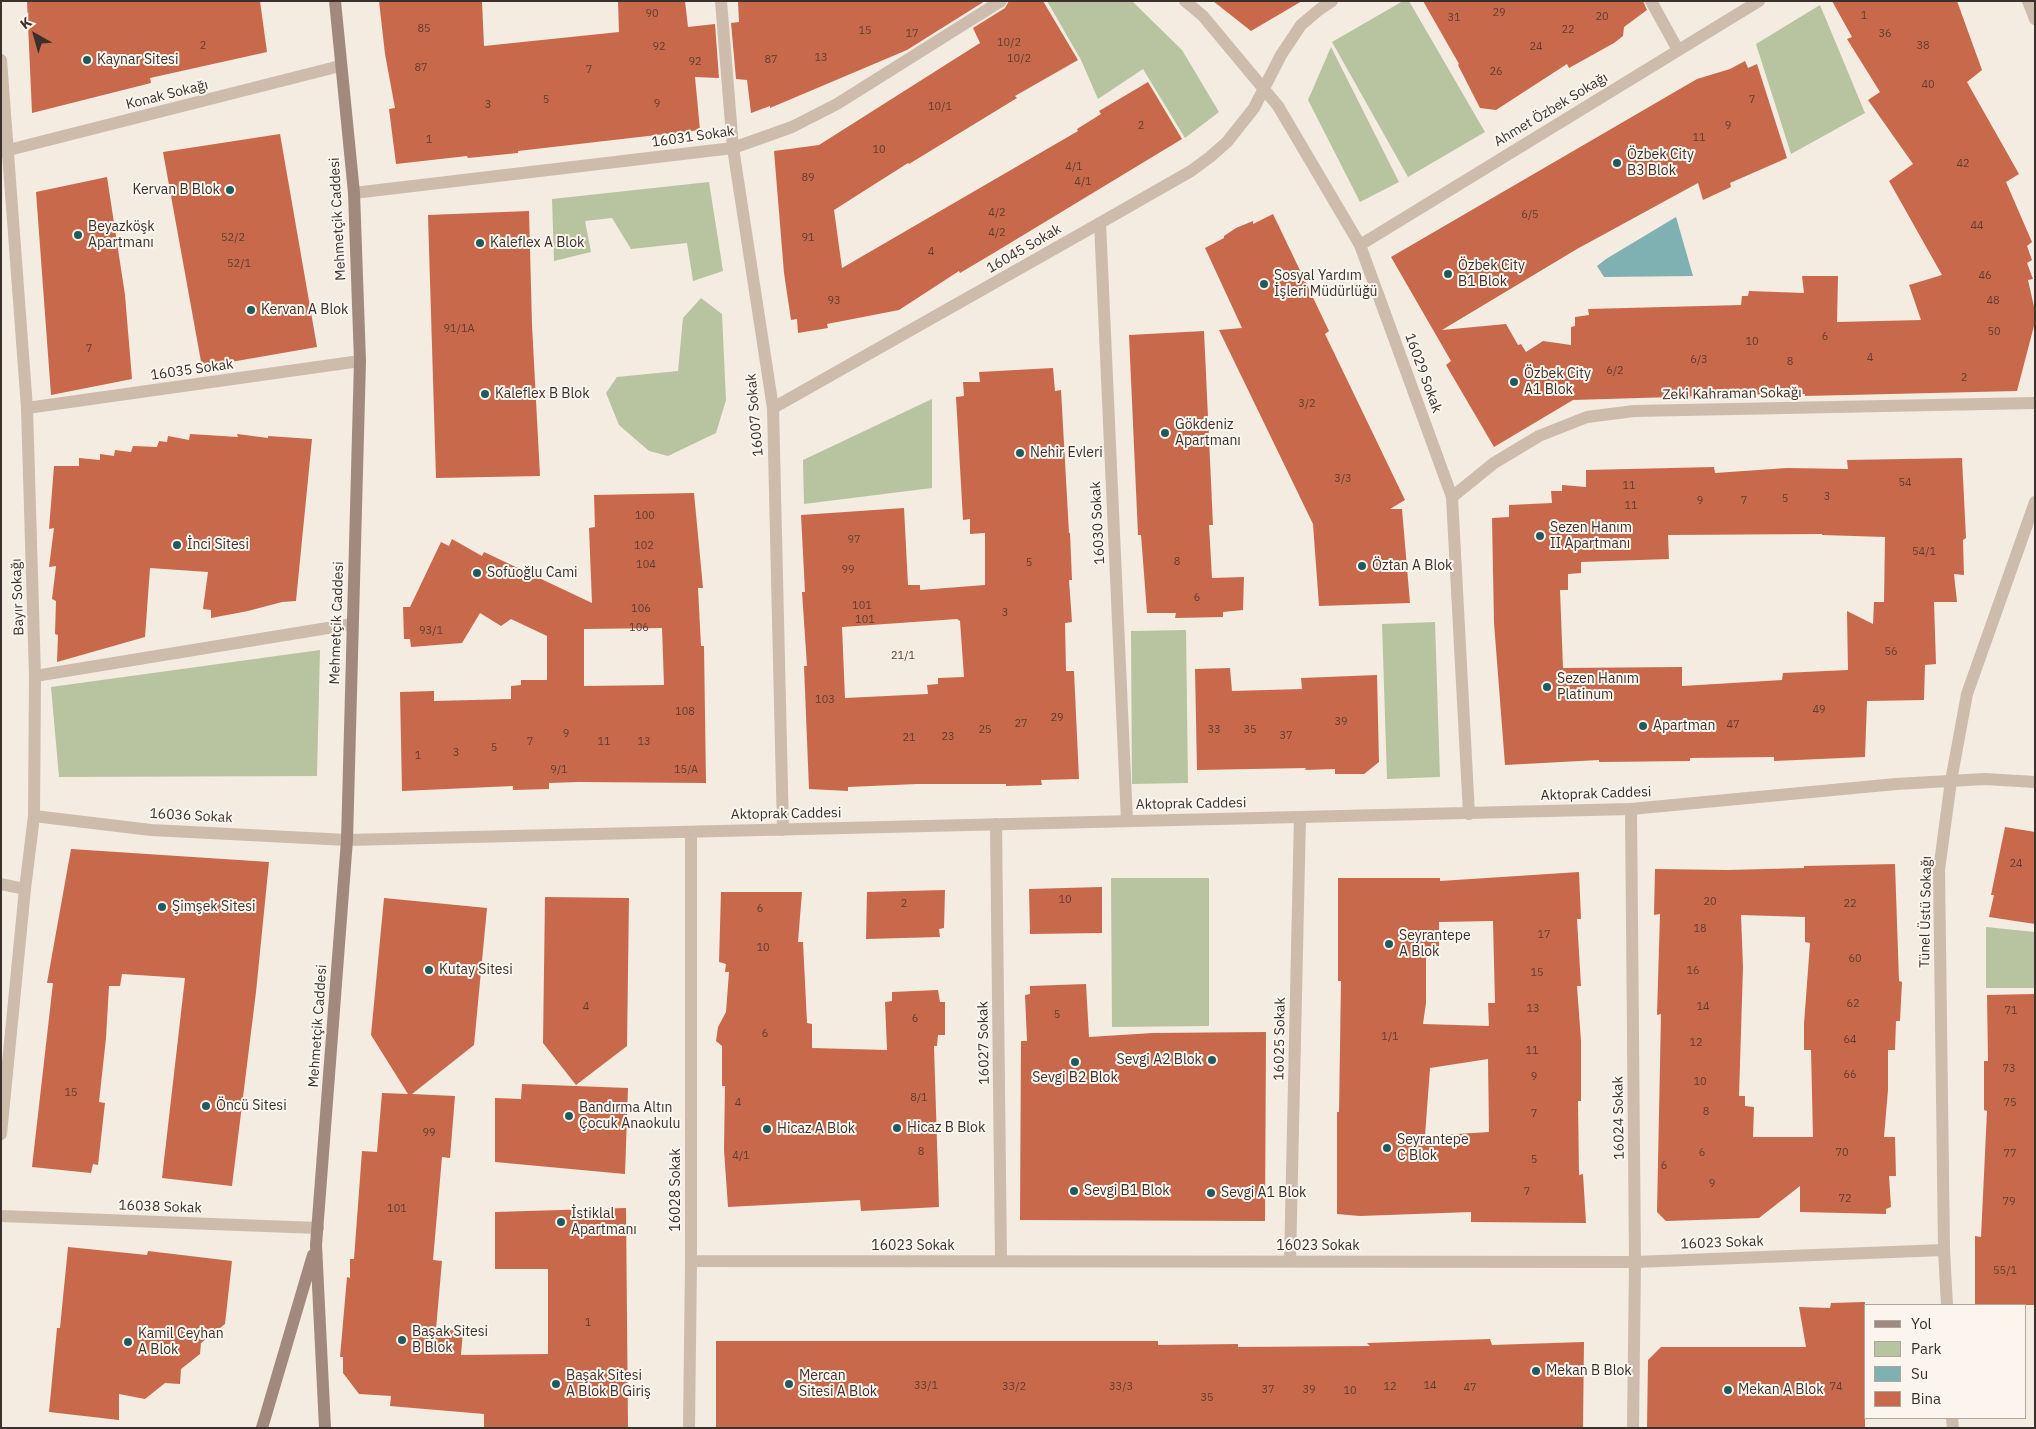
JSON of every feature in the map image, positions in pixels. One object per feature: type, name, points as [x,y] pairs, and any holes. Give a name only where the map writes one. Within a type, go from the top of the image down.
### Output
[{"type":"main road","name":"Mehmetçik Caddesi","points":[[262,1428],[316,1245],[347,840],[360,361],[354,193],[335,1]]},
{"type":"main road","name":"Mehmetçik Caddesi","points":[[316,1245],[326,1428]]},
{"type":"street","name":"16007 Sokak","points":[[721,1],[733,148],[773,408],[783,830]]},
{"type":"street","name":"16031 Sokak","points":[[354,193],[733,148],[792,127],[837,104],[1001,1]]},
{"type":"street","name":"16029 Sokak","points":[[1185,1],[1203,16],[1265,88],[1291,124],[1360,245],[1452,497],[1469,814]]},
{"type":"street","name":"16045 Sokak","points":[[773,408],[1191,171],[1210,157],[1241,126],[1265,88],[1281,55],[1301,25],[1332,1]]},
{"type":"street","points":[[1651,1],[1678,50]]},
{"type":"street","name":"Ahmet Özbek Sokağı","points":[[1360,245],[1759,1]]},
{"type":"street","points":[[2028,1],[2035,20]]},
{"type":"street","name":"Bayır Sokağı","points":[[1,60],[4,152],[28,408],[35,676],[34,816],[1,1134]]},
{"type":"street","name":"Konak Sokağı","points":[[4,152],[340,66]]},
{"type":"street","name":"16030 Sokak","points":[[1100,223],[1126,821]]},
{"type":"street","name":"16035 Sokak","points":[[28,408],[360,361]]},
{"type":"street","name":"Zeki Kahraman Sokağı","points":[[1452,497],[1494,463],[1539,436],[1587,417],[1634,411],[2035,403]]},
{"type":"street","name":"Tünel Üstü Sokağı","points":[[1947,1304],[1944,1250],[1939,870],[1951,781],[1967,694],[2035,502]]},
{"type":"street","points":[[35,676],[352,624]]},
{"type":"street","name":"Aktoprak Caddesi","points":[[347,840],[1631,809],[1896,784],[1985,779],[2035,782]]},
{"type":"street","name":"16024 Sokak","points":[[1631,809],[1635,1262],[1633,1428]]},
{"type":"street","name":"16036 Sokak","points":[[34,816],[151,830],[347,840]]},
{"type":"street","name":"16025 Sokak","points":[[1290,1261],[1300,817]]},
{"type":"street","name":"16027 Sokak","points":[[996,824],[1001,1261]]},
{"type":"street","name":"16028 Sokak","points":[[689,1428],[691,832]]},
{"type":"street","points":[[1,884],[25,889]]},
{"type":"street","name":"16038 Sokak","points":[[1,1216],[318,1228]]},
{"type":"street","name":"16023 Sokak","points":[[691,1261],[1635,1262],[1944,1250]]},
{"type":"green space","points":[[1047,1],[1132,1],[1182,50],[1219,112],[1185,138],[1143,69],[1098,99],[1081,60]]},
{"type":"green space","points":[[1403,1],[1409,1],[1485,132],[1408,177],[1332,42]]},
{"type":"green space","points":[[1820,5],[1865,113],[1791,154],[1756,44]]},
{"type":"green space","points":[[1331,47],[1399,182],[1360,202],[1308,100]]},
{"type":"green space","points":[[709,182],[723,271],[693,281],[687,243],[631,249],[612,218],[585,221],[591,252],[554,261],[552,199]]},
{"type":"green space","points":[[701,298],[722,314],[726,400],[716,433],[668,456],[649,451],[619,425],[606,393],[617,377],[678,371],[683,318]]},
{"type":"green space","points":[[932,399],[932,488],[804,504],[803,460]]},
{"type":"green space","points":[[1435,622],[1440,777],[1387,779],[1382,624]]},
{"type":"green space","points":[[1186,630],[1188,783],[1132,784],[1131,631]]},
{"type":"green space","points":[[320,650],[317,776],[59,777],[51,687]]},
{"type":"green space","points":[[1111,878],[1209,878],[1209,1026],[1112,1027]]},
{"type":"green space","points":[[1986,927],[2035,932],[2035,988],[1986,988]]},
{"type":"water","points":[[1676,217],[1693,276],[1604,277],[1597,266]]},
{"type":"building","points":[[27,1],[260,1],[267,52],[150,78],[151,83],[32,113]]},
{"type":"building","points":[[379,1],[482,1],[484,46],[619,32],[618,1],[685,1],[688,27],[715,24],[719,78],[695,77],[700,130],[518,151],[518,153],[468,158],[467,156],[396,164],[389,109],[395,108],[385,54]]},
{"type":"building","points":[[738,1],[985,1],[907,50],[770,108],[770,106],[751,113],[747,80],[736,79],[731,23],[739,22]]},
{"type":"building","points":[[1009,1],[1043,1],[1078,60],[1015,96],[1017,98],[834,210],[842,268],[1078,131],[1077,129],[1101,114],[1099,111],[1148,82],[1182,139],[960,273],[959,271],[899,310],[827,324],[828,328],[798,333],[797,319],[791,320],[784,273],[774,151],[819,145],[980,43],[973,28],[1005,8]]},
{"type":"building","points":[[1213,1],[1302,1],[1251,31]]},
{"type":"building","points":[[1423,1],[1643,1],[1647,10],[1624,27],[1623,36],[1614,43],[1569,68],[1567,64],[1496,110],[1480,108],[1459,64]]},
{"type":"building","points":[[1832,1],[1957,1],[1982,70],[1967,82],[2019,174],[2006,182],[2032,242],[2027,246],[2032,260],[2027,263],[2033,279],[2028,280],[2035,311],[2035,322],[2017,391],[1805,396],[1805,394],[1740,395],[1573,400],[1494,447],[1446,365],[1451,361],[1391,257],[1697,79],[1730,69],[1745,61],[1748,68],[1757,64],[1787,158],[1730,183],[1731,187],[1703,200],[1698,183],[1577,249],[1442,330],[1506,324],[1518,345],[1521,344],[1526,352],[1543,341],[1571,345],[1571,327],[1575,326],[1575,317],[1589,315],[1588,309],[1741,305],[1742,296],[1748,296],[1749,291],[1804,293],[1802,276],[1838,276],[1837,322],[1921,320],[1909,285],[1942,275],[1889,181],[1913,164],[1868,100],[1880,92],[1847,39],[1852,37]]},
{"type":"building","points":[[280,134],[317,347],[202,367],[163,152]]},
{"type":"building","points":[[107,177],[125,295],[132,379],[51,395],[36,192]]},
{"type":"building","points":[[529,211],[532,325],[540,476],[436,478],[428,215]]},
{"type":"building","points":[[1273,214],[1329,331],[1325,334],[1405,500],[1390,509],[1402,509],[1410,603],[1319,606],[1313,524],[1219,330],[1242,328],[1205,248],[1224,238],[1224,236],[1236,228],[1253,221],[1253,224]]},
{"type":"building","name":"Gökdeniz Apartmanı","points":[[1204,331],[1213,525],[1209,525],[1212,578],[1244,577],[1243,610],[1223,612],[1223,617],[1175,618],[1176,613],[1147,613],[1141,535],[1138,535],[1129,335]]},
{"type":"building","points":[[1053,368],[1055,391],[1061,390],[1072,580],[1069,580],[1072,622],[1065,623],[1066,671],[1074,671],[1079,779],[1041,780],[1042,785],[917,784],[848,787],[848,791],[809,789],[804,666],[807,666],[802,592],[805,592],[801,515],[904,508],[908,585],[920,585],[920,590],[985,585],[985,533],[970,534],[970,519],[963,520],[956,397],[964,396],[963,382],[980,382],[979,372]],"holes":[[[957,619],[960,621],[964,677],[938,678],[938,684],[927,685],[928,694],[845,698],[842,627]]]},
{"type":"building","name":"İnci Sitesi","points":[[190,434],[238,437],[237,434],[268,438],[268,436],[312,439],[296,601],[282,602],[211,618],[211,610],[203,609],[208,572],[150,568],[145,637],[57,662],[58,635],[55,634],[56,601],[52,599],[56,566],[49,567],[54,528],[49,529],[54,466],[79,466],[79,458],[100,460],[100,454],[114,456],[115,450],[131,452],[133,446],[157,447],[159,441],[167,442],[168,436],[189,440]]},
{"type":"building","points":[[1962,458],[1966,538],[1963,540],[1964,575],[1954,574],[1957,602],[1934,602],[1936,664],[1925,665],[1924,700],[1867,701],[1865,757],[1774,761],[1774,757],[1690,758],[1690,761],[1599,762],[1599,760],[1505,765],[1494,623],[1492,518],[1509,517],[1509,505],[1552,503],[1551,491],[1562,491],[1562,485],[1586,487],[1586,470],[1714,467],[1715,473],[1787,468],[1848,469],[1847,460]],"holes":[[[1668,535],[1885,537],[1884,602],[1874,602],[1873,624],[1847,611],[1848,670],[1783,673],[1782,680],[1682,686],[1682,667],[1563,668],[1560,590],[1568,590],[1568,574],[1581,573],[1581,562],[1669,559]]]},
{"type":"building","points":[[694,493],[703,588],[698,588],[701,646],[704,646],[706,783],[578,782],[549,783],[549,789],[513,790],[513,786],[402,791],[400,692],[434,691],[434,701],[511,699],[511,686],[521,685],[521,680],[547,680],[547,636],[511,619],[501,626],[480,613],[462,643],[411,647],[410,639],[404,639],[403,607],[410,607],[441,542],[449,546],[452,539],[482,556],[484,552],[592,603],[589,528],[595,527],[594,495]],"holes":[[[662,628],[664,685],[584,686],[584,629]]]},
{"type":"building","points":[[1230,668],[1232,691],[1302,689],[1301,678],[1377,675],[1379,762],[1364,774],[1335,774],[1335,769],[1305,770],[1306,768],[1197,770],[1195,669]]},
{"type":"building","points":[[2005,827],[2035,832],[2035,924],[1989,917],[1994,895],[1991,895]]},
{"type":"building","points":[[71,849],[269,862],[256,992],[232,1186],[162,1178],[185,978],[122,974],[120,986],[109,986],[99,1102],[105,1103],[98,1165],[93,1164],[91,1173],[32,1167],[53,983],[47,983]]},
{"type":"building","points":[[1895,864],[1899,981],[1902,982],[1900,1021],[1896,1021],[1895,1050],[1888,1050],[1888,1090],[1884,1137],[1895,1137],[1896,1176],[1889,1176],[1891,1207],[1886,1209],[1886,1214],[1800,1212],[1800,1186],[1759,1218],[1666,1221],[1657,1212],[1661,1014],[1657,1015],[1660,914],[1654,915],[1655,869],[1728,870],[1804,868],[1804,866]],"holes":[[[1741,915],[1805,917],[1805,942],[1810,943],[1804,1050],[1811,1050],[1813,1137],[1753,1137],[1754,1107],[1745,1106],[1745,1096],[1739,1096],[1743,967]]]},
{"type":"building","points":[[1579,872],[1581,919],[1577,919],[1581,986],[1577,986],[1581,1041],[1581,1101],[1578,1101],[1579,1175],[1583,1174],[1586,1223],[1471,1222],[1471,1212],[1360,1216],[1337,1214],[1337,1112],[1339,1112],[1341,981],[1338,981],[1338,878],[1440,878],[1440,881]],"holes":[[[1493,921],[1495,1003],[1488,1003],[1489,1026],[1423,1024],[1426,1003],[1426,957],[1439,957],[1439,922]],[[1488,1059],[1489,1132],[1425,1136],[1430,1068]]]},
{"type":"building","points":[[1102,887],[1102,933],[1030,934],[1029,889]]},
{"type":"building","points":[[945,890],[944,928],[939,929],[940,937],[866,939],[867,892]]},
{"type":"building","points":[[721,892],[802,892],[798,942],[803,942],[807,1023],[812,1024],[812,1048],[887,1050],[885,1002],[892,1001],[892,992],[938,990],[940,1002],[945,1002],[945,1035],[938,1035],[937,1046],[934,1046],[939,1207],[861,1211],[860,1200],[728,1207],[724,1150],[725,1086],[722,1086],[722,1046],[716,1041],[718,1027],[726,1012],[729,972],[725,972],[726,964],[719,962]]},
{"type":"building","name":"Kutay Sitesi","points":[[545,897],[629,898],[627,1046],[576,1085],[543,1043]]},
{"type":"building","points":[[384,898],[487,908],[474,1045],[412,1094],[455,1096],[450,1158],[442,1157],[433,1260],[442,1261],[436,1329],[463,1331],[461,1355],[548,1354],[548,1269],[495,1269],[495,1212],[626,1208],[628,1428],[484,1428],[484,1414],[390,1406],[391,1396],[359,1394],[343,1373],[343,1357],[340,1357],[347,1277],[350,1278],[350,1259],[354,1259],[362,1151],[377,1152],[382,1093],[408,1094],[371,1035]]},
{"type":"building","points":[[1086,984],[1089,1037],[1153,1033],[1266,1032],[1265,1221],[1020,1220],[1021,1041],[1027,1041],[1025,995],[1030,994],[1030,986]]},
{"type":"building","points":[[2035,994],[2035,1305],[1975,1304],[1975,1236],[1981,1237],[1987,1111],[1984,1110],[1984,1061],[1988,1061],[1987,995]]},
{"type":"building","name":"Bandırma Altın Çocuk Anaokulu","points":[[522,1084],[628,1088],[625,1174],[495,1162],[495,1098],[521,1099]]},
{"type":"building","name":"Kamil Ceyhan A Blok","points":[[68,1247],[147,1255],[148,1251],[232,1261],[225,1324],[201,1343],[200,1354],[181,1369],[180,1384],[165,1383],[145,1399],[119,1394],[119,1420],[49,1412],[57,1328],[60,1328]]},
{"type":"building","name":"Mekan A Blok","points":[[1865,1302],[1865,1428],[1647,1428],[1648,1360],[1661,1347],[1806,1347],[1799,1307],[1830,1308],[1831,1303]]},
{"type":"building","points":[[1490,1339],[1492,1345],[1584,1342],[1583,1428],[716,1428],[716,1341],[1158,1341],[1158,1345],[1238,1344],[1238,1347],[1370,1346],[1367,1343]]},
{"type":"place","name":"Kaynar Sitesi","points":[[87,60]]},
{"type":"place","name":"Özbek City B3 Blok","points":[[1617,163]]},
{"type":"place","name":"Kervan B Blok","points":[[230,190]]},
{"type":"place","name":"Beyazköşk Apartmanı","points":[[78,235]]},
{"type":"place","name":"Kaleflex A Blok","points":[[480,243]]},
{"type":"place","name":"Özbek City B1 Blok","points":[[1448,274]]},
{"type":"place","name":"Sosyal Yardım İşleri Müdürlüğü","points":[[1264,284]]},
{"type":"place","name":"Kervan A Blok","points":[[251,310]]},
{"type":"place","name":"Özbek City A1 Blok","points":[[1514,382]]},
{"type":"place","name":"Kaleflex B Blok","points":[[485,394]]},
{"type":"place","name":"Gökdeniz Apartmanı","points":[[1165,433]]},
{"type":"place","name":"Nehir Evleri","points":[[1020,453]]},
{"type":"place","name":"Sezen Hanım II Apartmanı","points":[[1540,536]]},
{"type":"place","name":"İnci Sitesi","points":[[177,545]]},
{"type":"place","name":"Öztan A Blok","points":[[1362,566]]},
{"type":"place","name":"Sofuoğlu Cami","points":[[477,573]]},
{"type":"place","name":"Sezen Hanım Platinum","points":[[1547,687]]},
{"type":"place","name":"Apartman","points":[[1643,726]]},
{"type":"place","name":"Şimşek Sitesi","points":[[162,907]]},
{"type":"place","name":"Seyrantepe A Blok","points":[[1389,944]]},
{"type":"place","name":"Kutay Sitesi","points":[[429,970]]},
{"type":"place","name":"Sevgi A2 Blok","points":[[1212,1060]]},
{"type":"place","name":"Sevgi B2 Blok","points":[[1075,1062]]},
{"type":"place","name":"Öncü Sitesi","points":[[206,1106]]},
{"type":"place","name":"Bandırma Altın Çocuk Anaokulu","points":[[569,1116]]},
{"type":"place","name":"Hicaz B Blok","points":[[897,1128]]},
{"type":"place","name":"Hicaz A Blok","points":[[767,1129]]},
{"type":"place","name":"Seyrantepe C Blok","points":[[1387,1148]]},
{"type":"place","name":"Sevgi B1 Blok","points":[[1074,1191]]},
{"type":"place","name":"Sevgi A1 Blok","points":[[1211,1193]]},
{"type":"place","name":"İstiklal Apartmanı","points":[[561,1222]]},
{"type":"place","name":"Başak Sitesi B Blok","points":[[402,1340]]},
{"type":"place","name":"Kamil Ceyhan A Blok","points":[[128,1342]]},
{"type":"place","name":"Mekan B Blok","points":[[1536,1371]]},
{"type":"place","name":"Başak Sitesi A Blok B Giriş","points":[[556,1384]]},
{"type":"place","name":"Mercan Sitesi A Blok","points":[[789,1384]]},
{"type":"place","name":"Mekan A Blok","points":[[1728,1390]]}]
